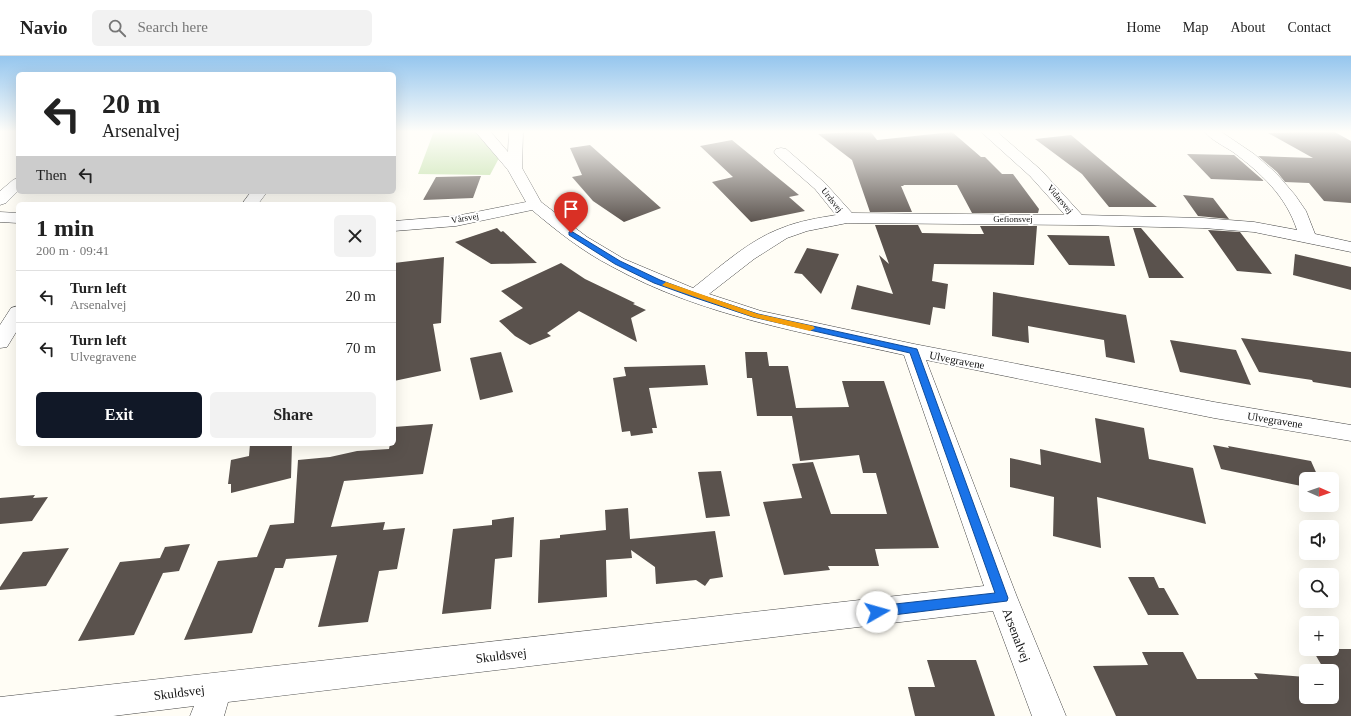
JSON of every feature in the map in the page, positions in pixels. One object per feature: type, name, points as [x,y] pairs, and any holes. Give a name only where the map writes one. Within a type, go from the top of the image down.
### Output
[{"type":"street","name":"Ulvegravene","points":[[509,162],[515,168],[535,205],[581,240],[618,263],[657,281],[756,316],[914,351],[1214,410],[1351,432]]},
{"type":"street","name":"Ulvegravene","points":[[515,162],[515,168]]},
{"type":"street","name":"Urdsvej","points":[[792,162],[820,186],[847,218]]},
{"type":"street","name":"Vidarsvej","points":[[1024,162],[1056,194],[1077,220]]},
{"type":"street","points":[[1255,162],[1283,189],[1298,211],[1308,237]]},
{"type":"street","points":[[0,200],[16,185]]},
{"type":"street","name":"Vårsvej","points":[[396,226],[456,221],[535,205]]},
{"type":"street","points":[[0,217],[16,218]]},
{"type":"street","name":"Gefionsvej","points":[[696,296],[755,250],[782,234],[847,218],[1077,220],[1203,223],[1254,228],[1308,237],[1351,247]]},
{"type":"street","points":[[0,342],[16,315]]},
{"type":"street","name":"Arsenalvej","points":[[914,351],[915,360],[1002,598],[1049,716]]},
{"type":"street","name":"Skuldsvej","points":[[0,713],[212,702],[1002,598]]},
{"type":"green space","points":[[423,162],[497,162],[490,175],[418,174]]},
{"type":"building","points":[[576,162],[609,162],[661,208],[624,222],[593,201],[572,177],[582,175]]},
{"type":"building","points":[[717,162],[759,162],[799,195],[789,197],[805,211],[751,222],[712,182],[733,177]]},
{"type":"building","points":[[853,162],[990,162],[1002,174],[1013,174],[1039,209],[1038,213],[972,213],[957,185],[903,185],[904,186],[901,186],[912,212],[870,212]]},
{"type":"building","points":[[1066,162],[1103,162],[1157,207],[1109,207],[1082,174]]},
{"type":"building","points":[[1194,162],[1242,162],[1264,181],[1211,179]]},
{"type":"building","points":[[1265,162],[1351,162],[1351,203],[1324,201],[1309,183],[1285,182],[1277,172]]},
{"type":"building","points":[[481,176],[473,198],[423,200],[436,177]]},
{"type":"building","points":[[1183,195],[1213,198],[1229,219],[1198,216]]},
{"type":"building","points":[[875,225],[918,225],[922,233],[973,234],[984,234],[980,226],[1037,226],[1034,265],[934,264],[932,281],[948,284],[945,309],[933,307],[930,325],[851,309],[857,285],[893,294],[879,255],[889,264]]},
{"type":"building","points":[[497,228],[501,232],[503,231],[537,263],[491,264],[455,242]]},
{"type":"building","points":[[1133,228],[1141,228],[1184,278],[1149,278]]},
{"type":"building","points":[[1208,230],[1240,232],[1272,274],[1237,271]]},
{"type":"building","points":[[1047,235],[1109,236],[1115,266],[1069,265]]},
{"type":"building","points":[[807,248],[839,254],[821,294],[802,274],[794,273]]},
{"type":"building","points":[[1295,254],[1351,267],[1351,290],[1293,275]]},
{"type":"building","points":[[444,257],[441,323],[433,324],[441,371],[396,381],[396,263]]},
{"type":"building","points":[[561,263],[585,279],[635,303],[633,304],[646,310],[631,318],[637,342],[579,311],[547,333],[551,336],[530,345],[515,336],[499,321],[523,308],[501,291]]},
{"type":"building","points":[[993,292],[1126,315],[1135,363],[1106,357],[1104,340],[1028,326],[1029,343],[992,336]]},
{"type":"building","points":[[1241,338],[1351,352],[1351,388],[1259,372]]},
{"type":"building","points":[[1170,340],[1236,350],[1251,385],[1180,372]]},
{"type":"building","points":[[501,352],[513,392],[480,400],[470,358]]},
{"type":"building","points":[[745,352],[767,352],[769,366],[788,366],[796,408],[849,407],[842,381],[884,381],[939,548],[875,549],[879,566],[828,566],[830,570],[784,575],[763,502],[802,498],[792,464],[813,462],[831,514],[887,514],[876,473],[863,473],[859,455],[800,461],[792,416],[757,416],[752,378],[747,378]]},
{"type":"building","points":[[705,365],[708,385],[649,388],[657,428],[652,428],[653,433],[631,436],[630,431],[622,432],[613,378],[626,376],[624,367]]},
{"type":"building","points":[[1095,418],[1144,428],[1149,459],[1193,468],[1206,524],[1097,497],[1101,548],[1053,536],[1054,497],[1010,487],[1010,458],[1041,465],[1040,449],[1101,463]]},
{"type":"building","points":[[433,424],[423,474],[344,481],[331,527],[385,522],[383,530],[405,528],[397,569],[379,571],[368,622],[318,627],[337,555],[286,559],[283,568],[275,568],[252,633],[184,640],[218,561],[257,557],[270,525],[294,523],[298,460],[330,457],[357,451],[389,449],[390,446],[396,446],[396,427]]},
{"type":"building","points":[[1213,445],[1229,448],[1228,446],[1311,461],[1316,472],[1299,472],[1299,486],[1221,469]]},
{"type":"building","points":[[250,446],[292,446],[291,478],[231,493],[231,484],[228,484],[231,460],[249,456]]},
{"type":"building","points":[[721,471],[730,516],[706,518],[698,472]]},
{"type":"building","points":[[35,495],[33,498],[48,497],[32,521],[0,524],[0,498]]},
{"type":"building","points":[[628,508],[630,539],[715,531],[723,577],[710,579],[705,586],[696,580],[656,584],[655,567],[631,550],[632,558],[606,560],[607,597],[538,603],[540,540],[560,538],[560,535],[606,530],[605,510]]},
{"type":"building","points":[[514,517],[512,557],[495,559],[491,609],[442,614],[453,529],[492,525],[492,520]]},
{"type":"building","points":[[190,544],[179,571],[163,573],[134,635],[78,641],[120,562],[160,558],[165,547]]},
{"type":"building","points":[[69,548],[46,586],[0,590],[0,587],[23,552]]},
{"type":"building","points":[[1128,577],[1154,577],[1159,588],[1164,588],[1179,615],[1148,615]]},
{"type":"building","points":[[1339,649],[1351,649],[1351,716],[1116,716],[1093,666],[1148,665],[1142,652],[1183,652],[1197,679],[1258,679],[1254,673],[1299,676],[1299,704],[1339,704],[1339,664],[1321,664],[1316,656],[1339,656]]},
{"type":"building","points":[[927,660],[976,660],[995,716],[915,716],[908,687],[935,687]]},
{"type":"slow traffic","points":[[666,285],[756,316],[810,328]]},
{"type":"route","points":[[571,233],[618,263],[657,281],[696,296],[756,316],[914,351],[915,360],[1002,598],[877,612]]}]
